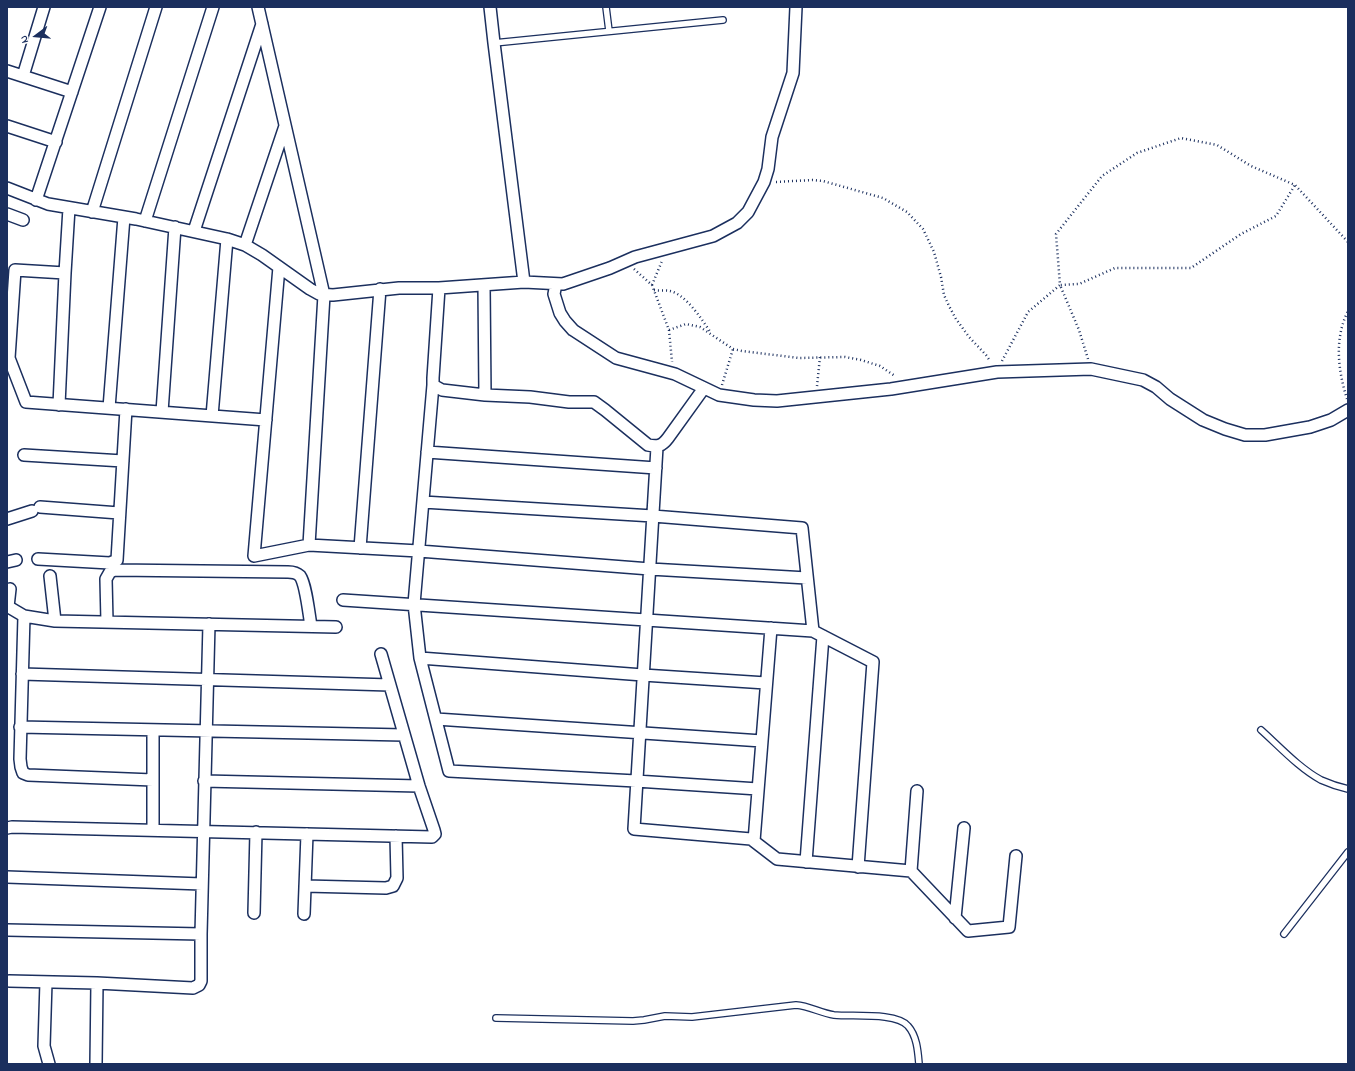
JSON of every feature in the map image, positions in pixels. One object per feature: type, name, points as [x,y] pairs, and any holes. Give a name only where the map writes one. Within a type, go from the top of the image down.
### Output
[{"type":"street","points":[[23,76],[44,7]]},
{"type":"street","points":[[36,200],[100,7]]},
{"type":"street","points":[[92,212],[156,7]]},
{"type":"street","points":[[145,221],[213,7]]},
{"type":"street","points":[[258,7],[324,295],[309,545]]},
{"type":"street","points":[[490,7],[524,282]]},
{"type":"street","points":[[7,188],[36,200],[69,208],[175,227],[227,239],[245,245],[262,255],[310,289],[324,295],[399,288],[439,288],[524,282],[563,284],[626,262],[635,257],[713,236],[737,223],[748,212],[764,182],[768,169],[772,137],[793,73],[796,7]]},
{"type":"street","points":[[194,231],[262,23]]},
{"type":"street","points":[[7,71],[72,92]]},
{"type":"street","points":[[7,126],[56,142]]},
{"type":"street","points":[[245,245],[286,126]]},
{"type":"street","points":[[59,404],[69,208]]},
{"type":"street","points":[[7,214],[23,220]]},
{"type":"street","points":[[109,408],[124,217]]},
{"type":"street","points":[[162,412],[175,227]]},
{"type":"street","points":[[212,416],[227,239]]},
{"type":"street","points":[[279,267],[254,556],[309,545],[419,551],[650,569],[807,578]]},
{"type":"street","points":[[66,273],[15,270],[9,358],[26,402],[266,420]]},
{"type":"street","points":[[556,284],[554,294],[560,313],[565,322],[573,330],[616,358],[675,374],[719,395],[754,400],[777,401],[816,396],[861,393],[997,372],[1091,369],[1143,380],[1156,387],[1170,399],[1203,420],[1225,429],[1246,435],[1265,435],[1310,427],[1331,420],[1348,410]]},
{"type":"street","points":[[484,285],[485,395]]},
{"type":"street","points":[[439,288],[428,452],[414,604],[420,658],[449,772],[636,781],[758,789]]},
{"type":"street","points":[[360,548],[380,290]]},
{"type":"street","points":[[433,386],[442,390],[485,395],[530,397],[568,402],[594,402],[648,445],[657,447],[663,444],[668,438],[704,388]]},
{"type":"street","points":[[38,559],[110,563],[117,560],[126,410]]},
{"type":"street","points":[[657,447],[634,829],[751,839],[777,859],[911,871],[968,931],[1009,927],[1016,856]]},
{"type":"street","points":[[428,452],[656,468]]},
{"type":"street","points":[[24,455],[123,461]]},
{"type":"street","points":[[423,502],[653,516],[802,528],[807,578],[818,633],[806,862]]},
{"type":"street","points":[[7,519],[36,509],[119,513]]},
{"type":"street","points":[[107,622],[106,580],[110,572],[115,570],[288,572],[297,574],[301,578],[304,586],[311,626]]},
{"type":"street","points":[[50,576],[55,621]]},
{"type":"street","points":[[10,589],[8,607],[24,616],[55,621],[336,627]]},
{"type":"street","points":[[343,600],[646,619],[818,633],[872,662],[858,867]]},
{"type":"street","points":[[24,616],[20,727],[21,767],[23,773],[28,775],[153,780]]},
{"type":"street","points":[[9,981],[196,987],[199,985],[201,981],[208,624]]},
{"type":"street","points":[[754,841],[771,628]]},
{"type":"street","points":[[7,828],[256,832],[430,838],[434,836],[434,830],[419,786],[381,654]]},
{"type":"street","points":[[420,658],[766,683]]},
{"type":"street","points":[[22,674],[390,685]]},
{"type":"street","points":[[436,719],[762,740]]},
{"type":"street","points":[[20,727],[404,735]]},
{"type":"street","points":[[153,730],[153,830]]},
{"type":"street","points":[[204,781],[419,786]]},
{"type":"street","points":[[911,871],[917,791]]},
{"type":"street","points":[[956,918],[964,828]]},
{"type":"street","points":[[254,913],[256,832]]},
{"type":"street","points":[[304,914],[306,834]]},
{"type":"street","points":[[305,886],[386,888],[393,886],[397,878],[396,836]]},
{"type":"street","points":[[7,877],[202,884]]},
{"type":"street","points":[[7,930],[201,934]]},
{"type":"street","points":[[46,982],[44,1046],[49,1064]]},
{"type":"street","points":[[96,1064],[97,983]]},
{"type":"lane","points":[[606,7],[609,31]]},
{"type":"lane","points":[[494,44],[723,20]]},
{"type":"lane","points":[[1261,730],[1300,765],[1320,780],[1348,789]]},
{"type":"lane","points":[[1284,934],[1348,852]]},
{"type":"lane","points":[[496,1018],[633,1021],[665,1016],[692,1017],[806,1006],[834,1015],[886,1017],[908,1025],[913,1034],[918,1050],[920,1064]]},
{"type":"path","points":[[1091,369],[1080,330],[1060,285],[1056,234],[1102,176],[1137,153],[1181,138],[1217,145],[1251,166],[1295,185],[1348,242]]},
{"type":"path","points":[[764,182],[823,181],[883,198],[906,212],[923,229],[934,252],[944,295],[953,312],[969,337],[986,355],[997,372],[1028,312],[1060,285],[1079,284],[1115,268],[1191,268],[1241,234],[1276,216],[1295,185]]},
{"type":"path","points":[[652,285],[667,248]]},
{"type":"path","points":[[626,262],[652,285],[669,330],[670,350],[675,374]]},
{"type":"path","points":[[654,290],[671,292],[691,305],[712,334]]},
{"type":"path","points":[[1348,311],[1344,319],[1338,344],[1340,377],[1348,403]]},
{"type":"path","points":[[669,330],[686,324],[700,327],[733,349],[742,351],[799,358],[845,357],[860,360],[880,366],[910,386]]},
{"type":"path","points":[[719,395],[733,349]]},
{"type":"path","points":[[816,396],[820,357]]}]
